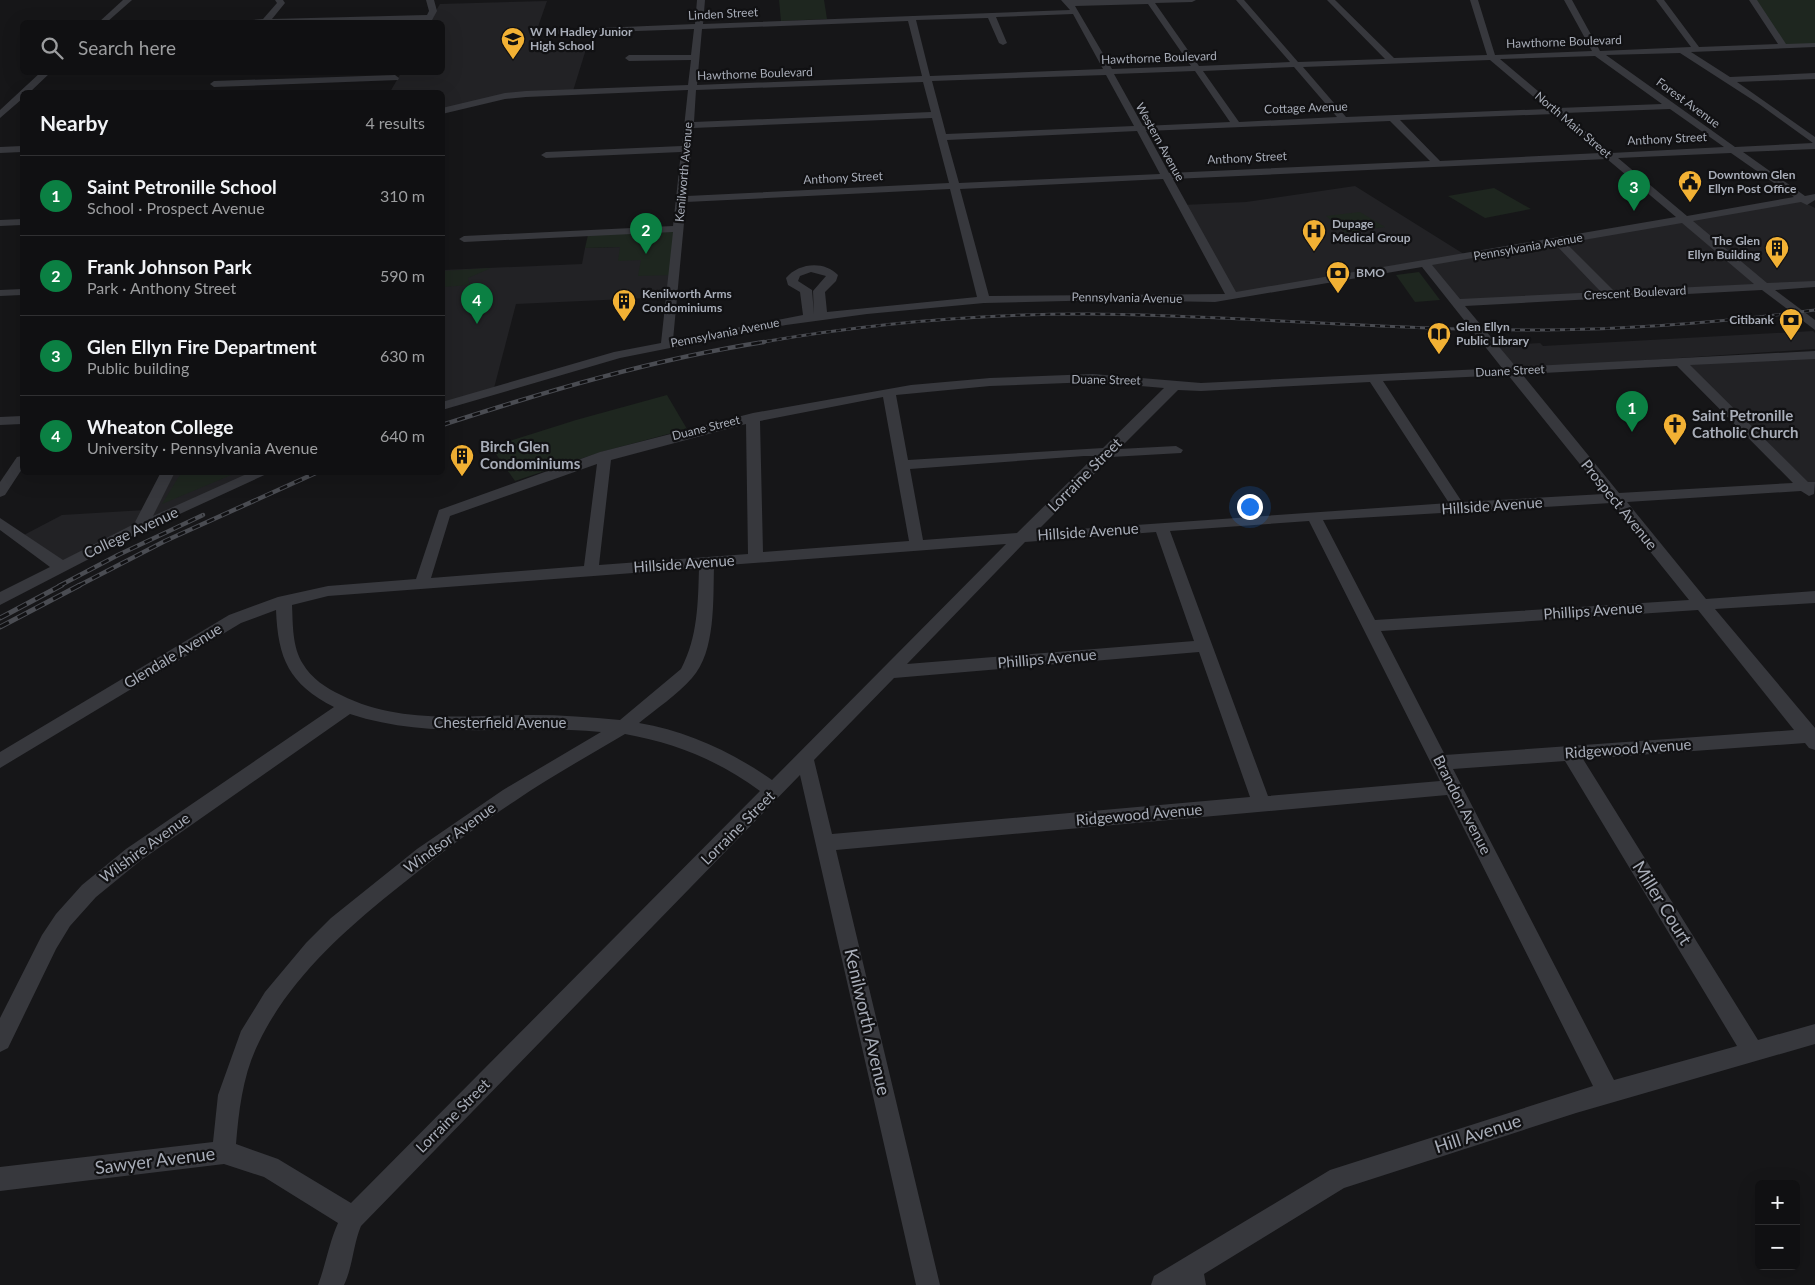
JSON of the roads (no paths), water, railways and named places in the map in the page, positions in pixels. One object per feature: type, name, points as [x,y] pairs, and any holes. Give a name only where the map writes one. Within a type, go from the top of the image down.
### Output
[{"type":"street","points":[[105,20],[128,0]]},
{"type":"street","points":[[267,20],[281,3],[278,0]]},
{"type":"street","points":[[428,20],[433,5],[430,0]]},
{"type":"street","name":"Kenilworth Avenue","points":[[667,344],[701,0]]},
{"type":"street","points":[[1067,2],[1192,0]]},
{"type":"street","points":[[1240,0],[1343,120]]},
{"type":"street","points":[[1331,0],[1392,61]]},
{"type":"street","points":[[1474,0],[1492,57]]},
{"type":"street","name":"Forest Avenue","points":[[1568,0],[1598,54],[1801,199],[1815,207]]},
{"type":"street","points":[[1660,0],[1697,50]]},
{"type":"street","points":[[1753,0],[1783,46]]},
{"type":"street","points":[[1150,1],[1236,124]]},
{"type":"street","name":"Western Avenue","points":[[1067,2],[1076,12],[1164,176],[1232,296]]},
{"type":"street","name":"Linden Street","points":[[552,32],[1076,12]]},
{"type":"street","points":[[991,15],[1003,43]]},
{"type":"street","points":[[911,18],[984,300]]},
{"type":"street","name":"Hawthorne Boulevard","points":[[445,110],[505,96],[1815,45]]},
{"type":"street","points":[[1683,50],[1815,141]]},
{"type":"street","points":[[629,58],[695,57]]},
{"type":"street","name":"North Main Street","points":[[1492,57],[1687,219],[1765,287],[1787,302],[1815,326]]},
{"type":"street","points":[[28,90],[44,75]]},
{"type":"street","points":[[209,90],[221,75]]},
{"type":"street","points":[[1728,80],[1815,76]]},
{"type":"street","points":[[214,84],[395,78]]},
{"type":"street","points":[[0,115],[20,98]]},
{"type":"street","name":"Cottage Avenue","points":[[941,137],[1672,106]]},
{"type":"street","points":[[688,125],[935,115]]},
{"type":"street","points":[[1393,118],[1437,163]]},
{"type":"street","name":"Anthony Street","points":[[681,199],[1815,146]]},
{"type":"street","points":[[0,150],[20,148]]},
{"type":"street","points":[[546,154],[686,149]]},
{"type":"street","points":[[0,156],[20,155]]},
{"type":"street","name":"Pennsylvania Avenue","points":[[445,405],[541,376],[667,344],[822,316],[984,300],[1106,297],[1215,299],[1815,197]]},
{"type":"street","points":[[0,223],[20,222]]},
{"type":"street","points":[[464,240],[678,229]]},
{"type":"street","points":[[1559,242],[1610,294]]},
{"type":"street","name":"Prospect Avenue","points":[[1425,264],[1613,498],[1813,738]]},
{"type":"street","points":[[809,318],[806,290],[792,283],[792,278],[795,273],[810,268],[828,271],[832,275],[832,279],[820,292],[822,316]]},
{"type":"street","points":[[1752,275],[1770,283],[1788,286]]},
{"type":"street","name":"Crescent Boulevard","points":[[1455,303],[1815,284]]},
{"type":"street","points":[[1787,302],[1780,293],[1788,286]]},
{"type":"street","points":[[0,293],[20,292]]},
{"type":"street","name":"Duane Street","points":[[422,583],[444,513],[527,481],[605,455],[753,417],[890,393],[969,383],[1095,378],[1138,380],[1173,387],[1815,355]]},
{"type":"street","points":[[1680,362],[1811,489]]},
{"type":"street","points":[[1374,378],[1459,508]]},
{"type":"street","name":"Lorraine Street","points":[[330,1285],[336,1274],[342,1242],[353,1218],[889,672],[1173,387]]},
{"type":"street","points":[[890,393],[917,547]]},
{"type":"street","points":[[753,417],[756,558]]},
{"type":"street","points":[[0,421],[20,420]]},
{"type":"street","points":[[903,465],[1084,452],[1176,450]]},
{"type":"street","points":[[591,570],[605,455]]},
{"type":"street","points":[[0,492],[20,463]]},
{"type":"street","points":[[140,527],[166,475]]},
{"type":"street","name":"College Avenue","points":[[0,599],[60,566],[140,527],[257,475]]},
{"type":"street","name":"Hillside Avenue","points":[[361,588],[1314,516],[1613,498],[1811,489]]},
{"type":"street","name":"Brandon Avenue","points":[[1314,516],[1609,1094]]},
{"type":"street","points":[[0,523],[60,566]]},
{"type":"street","points":[[1161,527],[1262,804]]},
{"type":"street","name":"Windsor Avenue","points":[[224,1152],[229,1095],[249,1038],[272,999],[313,950],[338,924],[424,855],[509,795],[623,727],[673,687],[687,673],[694,662],[702,640],[707,562]]},
{"type":"street","name":"Glendale Avenue","points":[[0,760],[217,629],[255,611],[284,601],[311,594],[361,588]]},
{"type":"street","name":"Phillips Avenue","points":[[1371,626],[1815,597]]},
{"type":"street","name":"Chesterfield Avenue","points":[[284,601],[286,640],[292,662],[306,682],[347,707],[387,719],[436,724],[536,722],[623,727],[667,737],[707,750],[743,768],[774,791]]},
{"type":"street","name":"Phillips Avenue","points":[[889,672],[1204,646]]},
{"type":"street","name":"Wilshire Avenue","points":[[0,1041],[49,942],[63,920],[89,891],[133,855],[347,707]]},
{"type":"street","name":"Ridgewood Avenue","points":[[1440,763],[1813,738]]},
{"type":"street","name":"Miller Court","points":[[1570,753],[1753,1052]]},
{"type":"street","name":"Kenilworth Avenue","points":[[805,759],[928,1285]]},
{"type":"street","name":"Ridgewood Avenue","points":[[826,843],[1453,788]]},
{"type":"street","name":"Hill Avenue","points":[[1162,1285],[1192,1276],[1338,1178],[1576,1102],[1815,1034]]},
{"type":"street","name":"Sawyer Avenue","points":[[0,1179],[224,1152],[270,1167],[353,1218]]},
{"type":"railway","points":[[757,343],[880,325],[962,318],[1045,314],[1143,315],[1429,328],[1544,330],[1680,324],[1815,310]]},
{"type":"railway","points":[[445,424],[602,377],[682,357],[764,342]]},
{"type":"railway","points":[[78,586],[165,541],[311,475]]},
{"type":"railway","points":[[59,586],[118,555],[203,515]]},
{"type":"railway","points":[[0,618],[62,585]]},
{"type":"railway","points":[[0,627],[80,585]]},
{"type":"place","name":"W M Hadley Junior High School","points":[[513,60]]},
{"type":"place","name":"Downtown Glen Ellyn Post Office","points":[[1690,203]]},
{"type":"place","name":"Glen Ellyn Fire Department","points":[[1634,211]]},
{"type":"place","name":"Dupage Medical Group","points":[[1314,252]]},
{"type":"place","name":"Frank Johnson Park","points":[[646,254]]},
{"type":"place","name":"The Glen Ellyn Building","points":[[1777,269]]},
{"type":"place","name":"BMO","points":[[1338,294]]},
{"type":"place","name":"Kenilworth Arms Condominiums","points":[[624,322]]},
{"type":"place","name":"Wheaton College","points":[[477,324]]},
{"type":"place","name":"Citibank","points":[[1791,341]]},
{"type":"place","name":"Glen Ellyn Public Library","points":[[1439,355]]},
{"type":"place","name":"Saint Petronille School","points":[[1632,432]]},
{"type":"place","name":"Saint Petronille Catholic Church","points":[[1675,446]]},
{"type":"place","name":"Birch Glen Condominiums","points":[[462,477]]}]
